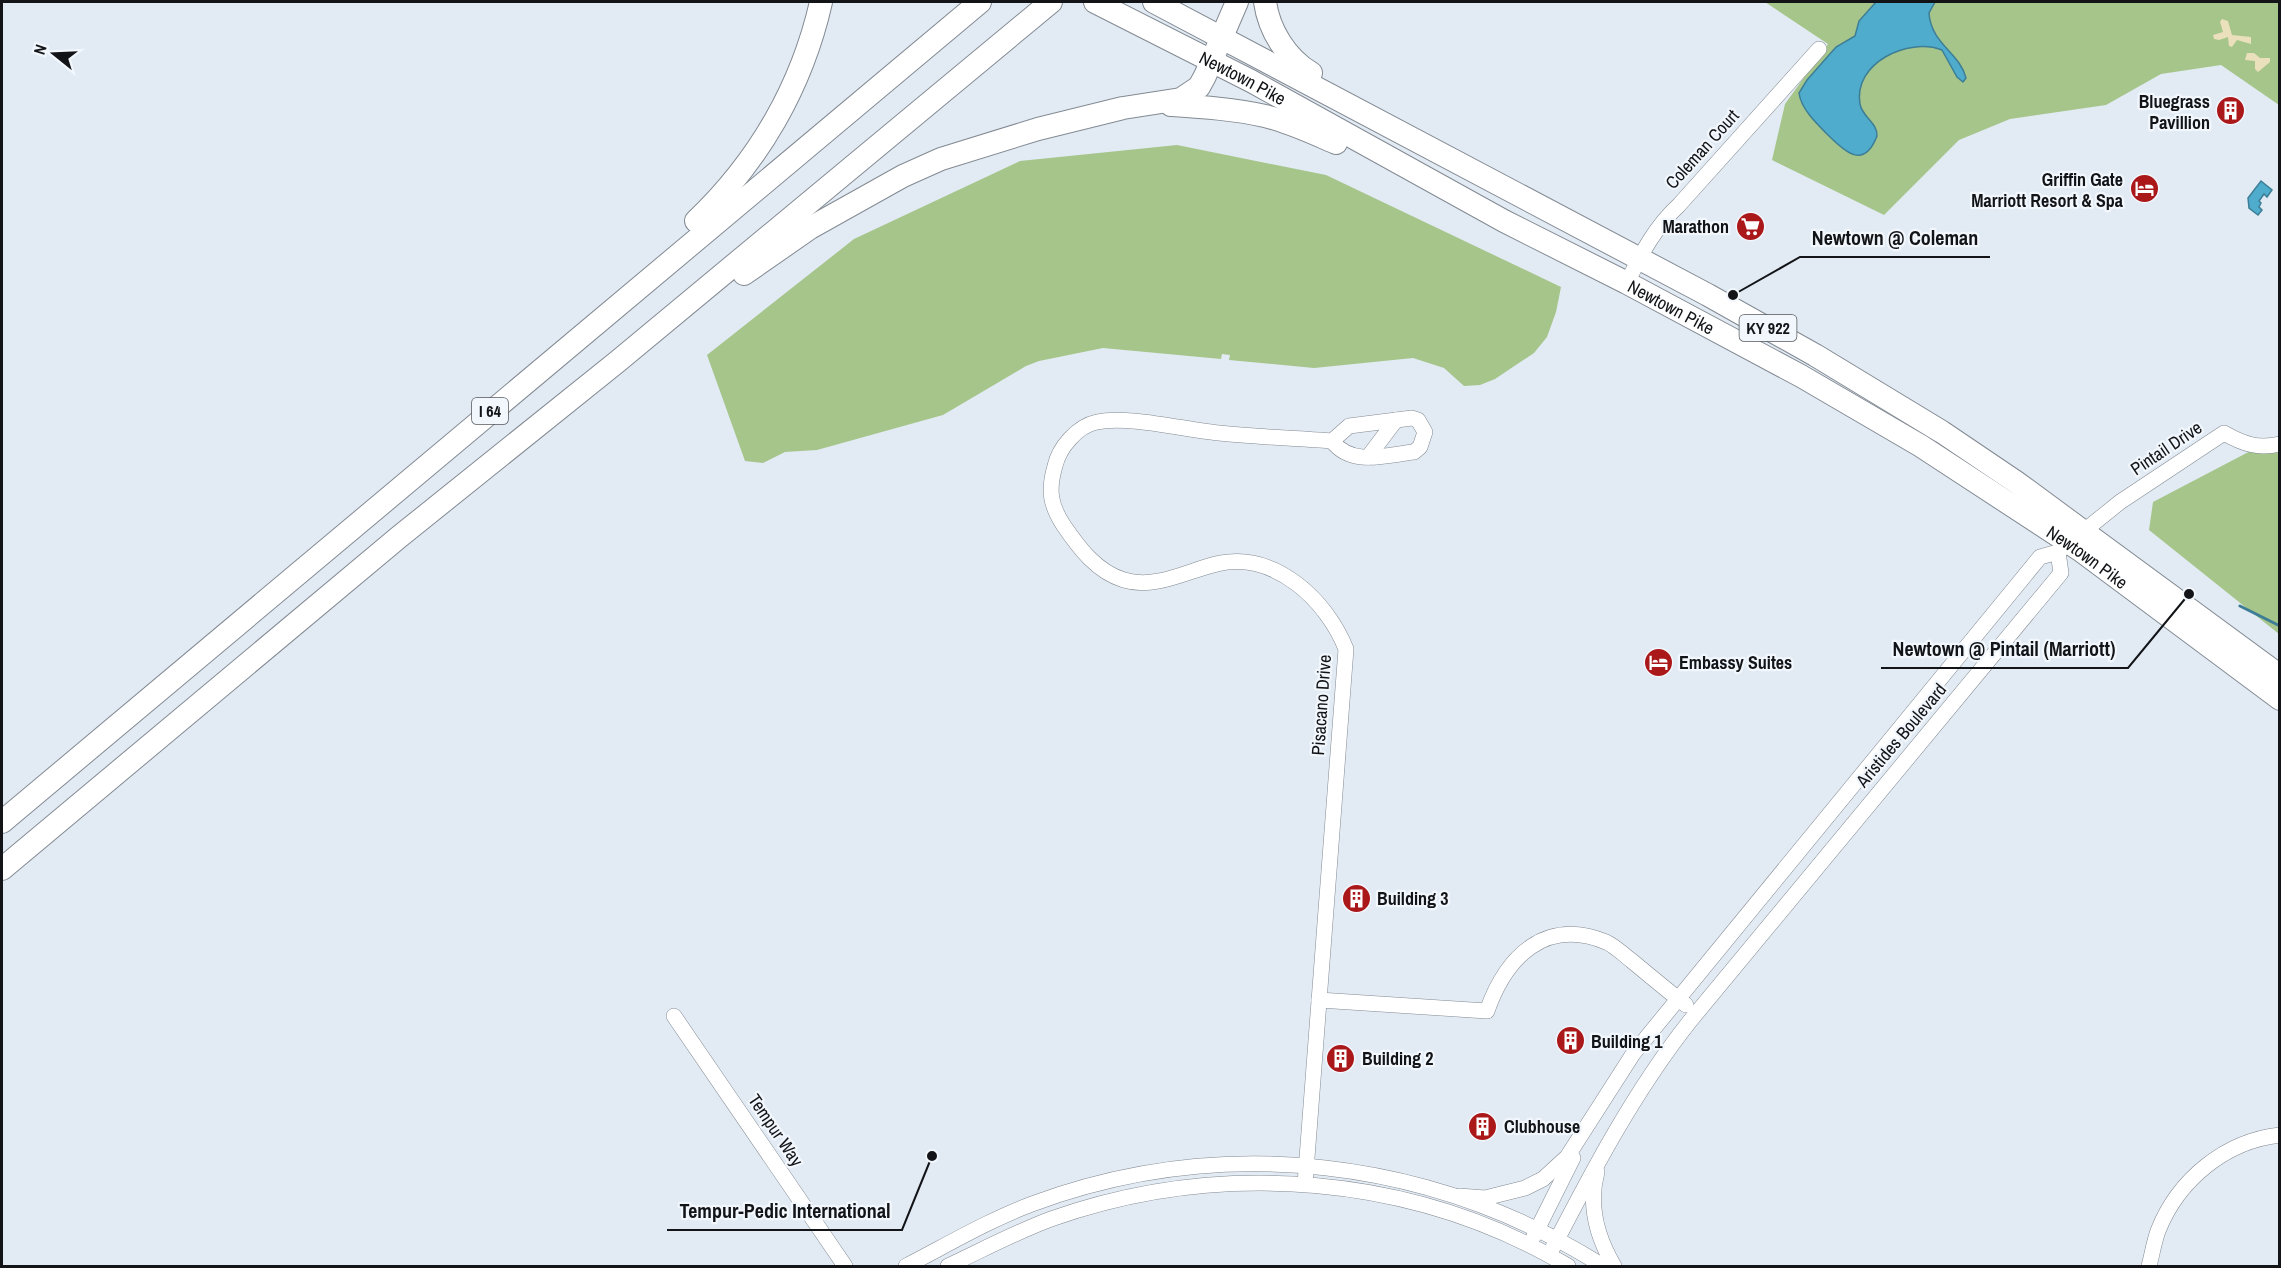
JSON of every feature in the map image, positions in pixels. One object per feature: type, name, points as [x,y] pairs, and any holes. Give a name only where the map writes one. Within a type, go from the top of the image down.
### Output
[{"type":"highway","points":[[562,351],[718,201],[749,163],[767,136],[796,80],[811,41],[821,2]]},
{"type":"highway","name":"I 64","points":[[2,822],[980,2]]},
{"type":"highway","name":"Newtown Pike","points":[[1095,2],[1211,60],[1504,221],[1627,283],[1801,376],[1921,446],[2280,676]]},
{"type":"highway","name":"Newtown Pike","points":[[1154,2],[1639,258],[1805,349],[1942,432],[2070,542],[2280,699]]},
{"type":"highway","points":[[617,362],[810,228],[903,176],[941,159],[1038,129],[1123,108],[1181,99],[1191,94],[1199,87],[1237,2]]},
{"type":"highway","points":[[1265,2],[1271,24],[1290,56],[1306,70],[1443,154]]},
{"type":"highway","name":"I 64","points":[[2,869],[399,537],[617,362],[1044,7]]},
{"type":"highway","points":[[1154,104],[1222,109],[1266,116],[1287,123],[1314,133],[1504,221]]},
{"type":"street","name":"Coleman Court","points":[[1627,283],[1662,220],[1679,205],[1819,50]]},
{"type":"street","points":[[1412,418],[1418,420],[1425,432],[1420,447],[1414,452],[1368,457],[1352,456],[1340,450],[1332,441],[1349,426],[1396,420],[1412,418]]},
{"type":"street","points":[[1368,457],[1396,420]]},
{"type":"street","name":"Pisacano Drive","points":[[1305,1184],[1346,649],[1339,631],[1308,592],[1291,579],[1268,567],[1249,563],[1222,562],[1165,580],[1124,580],[1101,568],[1081,551],[1061,521],[1049,492],[1057,457],[1080,431],[1097,422],[1129,421],[1219,433],[1332,441]]},
{"type":"street","name":"Pintail Drive","points":[[2070,542],[2120,502],[2224,433],[2240,442],[2264,447],[2280,444]]},
{"type":"street","name":"Aristides Boulevard","points":[[1459,1196],[1485,1198],[1525,1188],[1543,1179],[1567,1157],[1633,1054],[2040,557],[2070,542]]},
{"type":"street","name":"Aristides Boulevard","points":[[1549,1255],[1607,1145],[1654,1070],[1693,1017],[2061,573],[2070,542]]},
{"type":"street","points":[[1319,1000],[1487,1011],[1491,1000],[1522,953],[1536,943],[1558,934],[1577,934],[1607,943],[1693,1017]]},
{"type":"street","name":"Tempur Way","points":[[674,1016],[845,1266]]},
{"type":"street","name":"Aristides Boulevard","points":[[1529,1245],[1600,1108]]},
{"type":"street","points":[[2148,1266],[2158,1230],[2181,1190],[2206,1164],[2263,1136],[2280,1135]]},
{"type":"street","name":"Aristides Boulevard","points":[[1607,1145],[1596,1177],[1593,1209],[1599,1236],[1614,1266]]},
{"type":"street","points":[[906,1266],[1019,1209],[1082,1187],[1163,1170],[1210,1166],[1307,1166],[1361,1172],[1459,1196],[1537,1229],[1603,1266]]},
{"type":"street","points":[[1125,1177],[1130,1199]]},
{"type":"street","points":[[948,1266],[1052,1219],[1162,1192],[1229,1184],[1305,1184],[1375,1193],[1417,1203],[1461,1216],[1529,1245],[1568,1266]]},
{"type":"green space","points":[[1765,2],[2279,2],[2279,105],[2221,65],[2161,74],[2106,105],[2010,119],[1959,140],[1884,215],[1772,160],[1785,104],[1828,44]]},
{"type":"green space","points":[[1177,145],[1326,175],[1561,287],[1556,312],[1547,337],[1534,353],[1495,379],[1480,385],[1464,386],[1444,368],[1413,358],[1314,368],[1229,360],[1230,355],[1222,354],[1221,359],[1103,348],[1039,361],[1026,366],[943,415],[817,450],[785,452],[763,463],[745,461],[707,355],[854,239],[1020,161]]},
{"type":"green space","points":[[2279,436],[2279,634],[2149,530],[2153,502]]},
{"type":"sand","points":[[2222,19],[2228,21],[2232,35],[2251,37],[2251,44],[2237,40],[2232,47],[2229,46],[2228,37],[2214,39],[2213,35],[2223,32],[2220,22]]},
{"type":"sand","points":[[2247,53],[2254,53],[2260,58],[2270,58],[2270,62],[2258,72],[2255,69],[2255,61],[2245,60]]},
{"type":"water","points":[[1876,2],[1935,2],[1929,13],[1931,24],[1940,41],[1963,69],[1966,78],[1963,82],[1957,77],[1942,50],[1928,47],[1914,47],[1899,51],[1874,65],[1865,76],[1860,89],[1860,104],[1861,109],[1875,127],[1877,136],[1866,153],[1854,155],[1841,147],[1815,121],[1803,105],[1799,93],[1807,80],[1836,47],[1855,36],[1859,21]]},
{"type":"water","points":[[2261,181],[2272,190],[2267,197],[2264,194],[2259,201],[2261,203],[2259,207],[2262,210],[2258,215],[2249,208],[2248,198]]},
{"type":"waterway","points":[[2240,606],[2280,626]]},
{"type":"place","name":"Bluegrass Pavillion","points":[[2231,111]]},
{"type":"place","name":"Griffin Gate Marriott Resort & Spa","points":[[2144,189]]},
{"type":"place","name":"Marathon","points":[[1750,226]]},
{"type":"place","name":"Newtown @ Coleman","points":[[1733,295]]},
{"type":"place","name":"Newtown @ Pintail (Marriott)","points":[[2189,594]]},
{"type":"place","name":"Embassy Suites","points":[[1658,662]]},
{"type":"place","name":"Building 3","points":[[1356,898]]},
{"type":"place","name":"Building 1","points":[[1570,1041]]},
{"type":"place","name":"Building 2","points":[[1341,1058]]},
{"type":"place","name":"Clubhouse","points":[[1483,1126]]},
{"type":"place","name":"Tempur-Pedic International","points":[[932,1156]]}]
